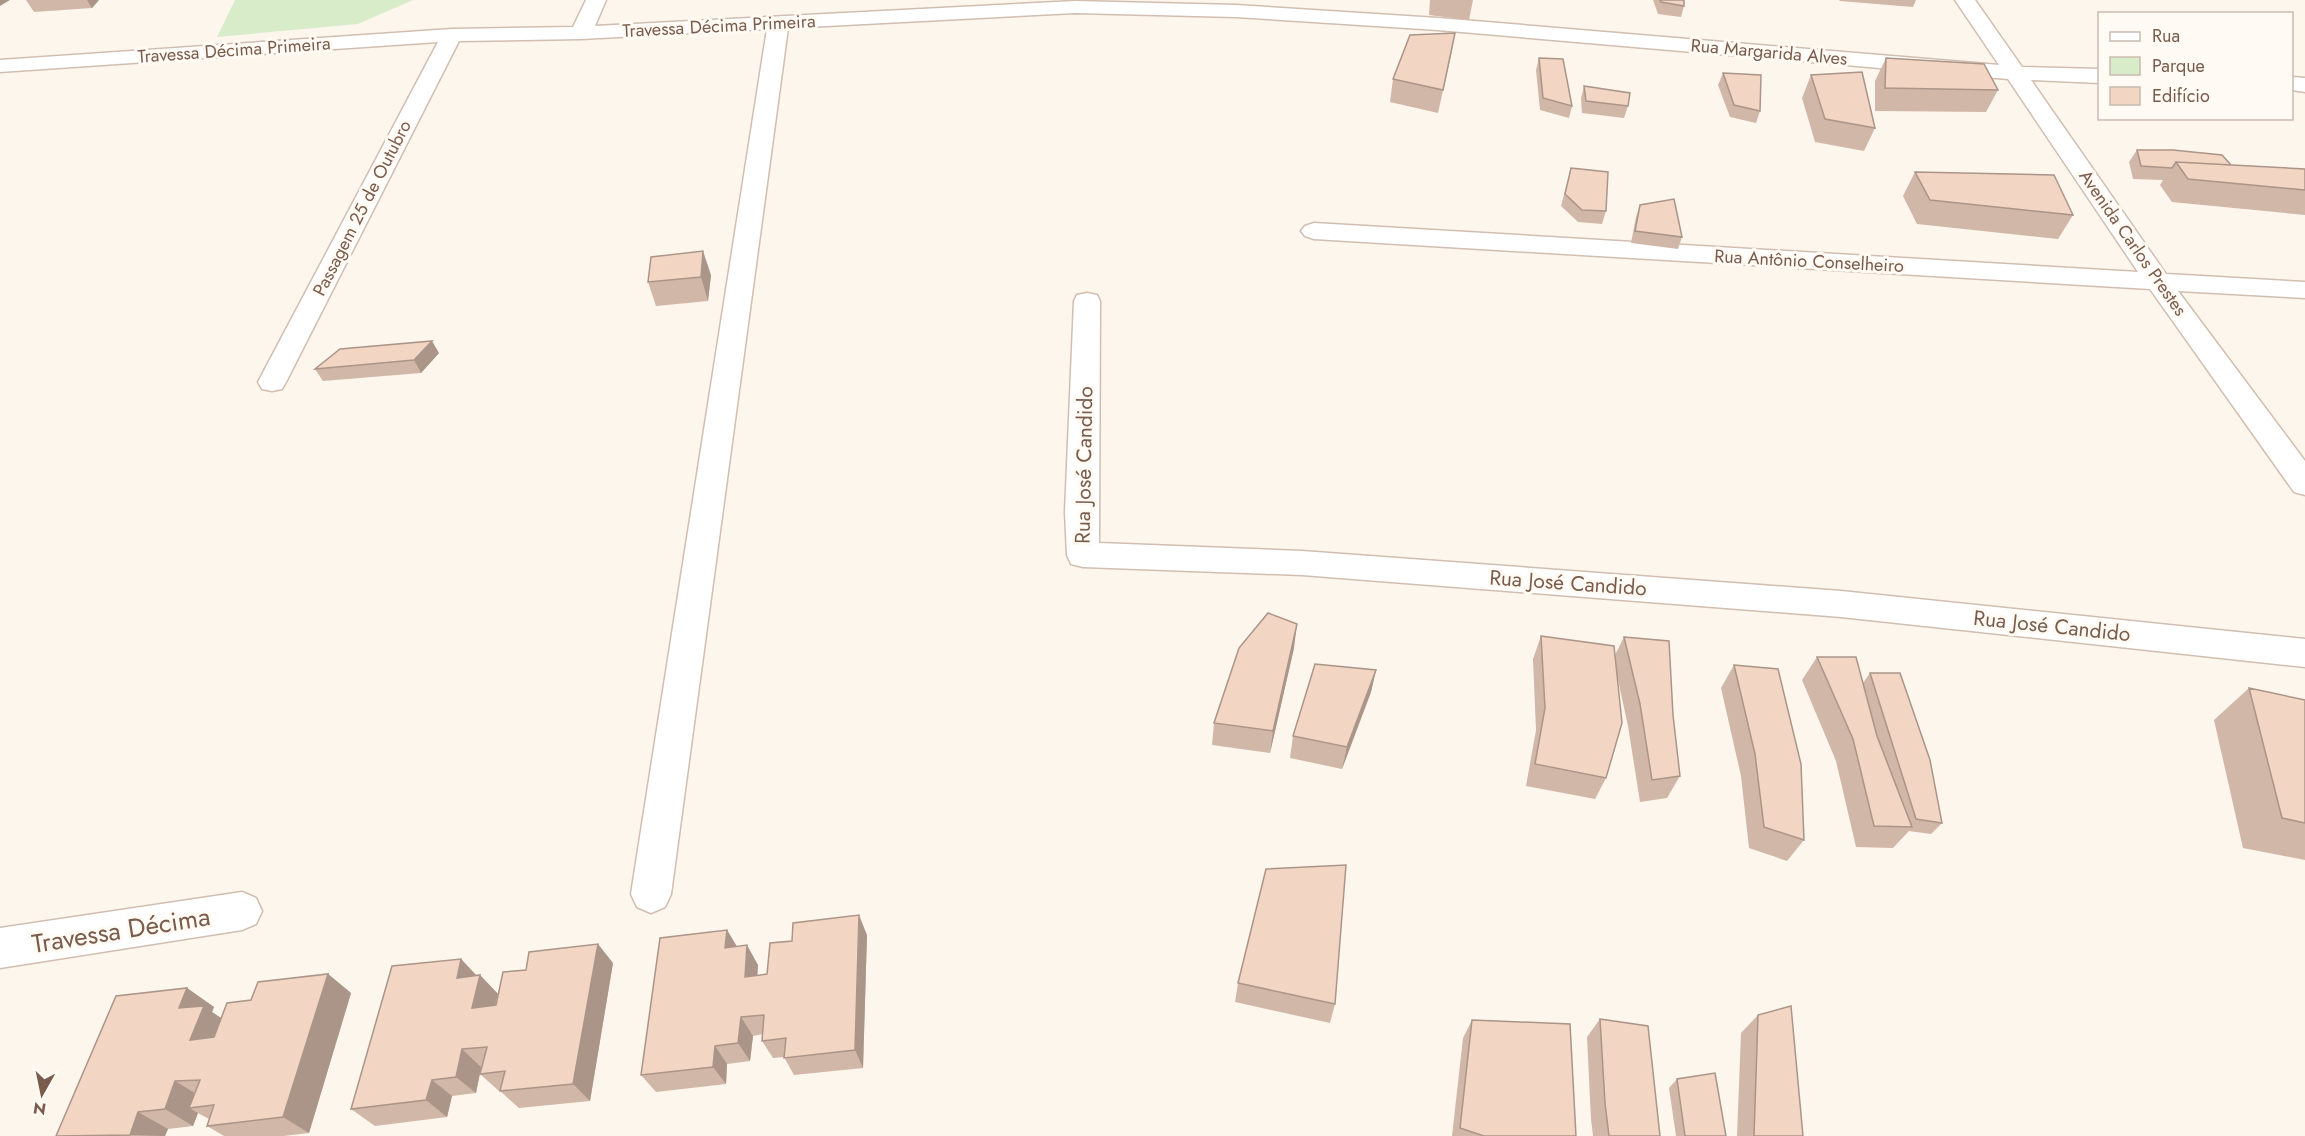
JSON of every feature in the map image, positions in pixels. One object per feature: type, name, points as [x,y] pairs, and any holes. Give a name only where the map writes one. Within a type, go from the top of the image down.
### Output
[{"type":"street","points":[[581,33],[596,0]]},
{"type":"street","name":"Avenida Carlos Prestes","points":[[1965,0],[2159,283],[2305,484]]},
{"type":"street","name":"Travessa Décima Primeira","points":[[0,66],[452,35],[581,33],[1075,7],[1236,10],[1438,24]]},
{"type":"street","points":[[651,894],[778,23]]},
{"type":"street","name":"Rua Margarida Alves","points":[[1438,24],[2017,73],[2098,76]]},
{"type":"street","name":"Passagem 25 de Outubro","points":[[272,382],[452,35]]},
{"type":"street","name":"Rua Antônio Conselheiro","points":[[1314,231],[2305,290]]},
{"type":"street","name":"Rua José Candido","points":[[1087,301],[1081,512],[1083,555],[1302,563],[1841,604],[2305,653]]},
{"type":"street","name":"Travessa Décima","points":[[0,948],[243,911]]},
{"type":"green space","points":[[235,0],[413,0],[358,24],[217,37]]},
{"type":"building","points":[[1660,0],[1684,0],[1684,6],[1661,2]]},
{"type":"building","points":[[1455,33],[1443,90],[1393,79],[1410,35]]},
{"type":"building","points":[[1539,58],[1563,59],[1572,106],[1543,98]]},
{"type":"building","points":[[1886,58],[1984,64],[1998,90],[1885,88]]},
{"type":"building","points":[[1862,72],[1875,128],[1825,119],[1811,75]]},
{"type":"building","points":[[1723,73],[1761,75],[1760,111],[1734,105]]},
{"type":"building","points":[[1584,86],[1630,93],[1628,106],[1586,101]]},
{"type":"building","points":[[2137,150],[2173,150],[2222,155],[2231,165],[2176,162],[2172,168],[2141,166]]},
{"type":"building","points":[[2176,162],[2305,169],[2305,190],[2188,179]]},
{"type":"building","points":[[1571,168],[1608,172],[1606,211],[1582,210],[1565,194]]},
{"type":"building","points":[[1915,172],[2054,175],[2073,215],[1930,200]]},
{"type":"building","points":[[1674,199],[1682,237],[1635,231],[1640,205]]},
{"type":"building","points":[[703,251],[701,277],[648,282],[651,257]]},
{"type":"building","points":[[432,341],[414,360],[315,369],[340,349]]},
{"type":"building","points":[[1268,613],[1297,624],[1273,731],[1214,723],[1239,648]]},
{"type":"building","points":[[1541,636],[1614,646],[1622,723],[1606,778],[1535,764],[1545,708]]},
{"type":"building","points":[[1624,637],[1669,641],[1673,715],[1680,776],[1652,780],[1640,704]]},
{"type":"building","points":[[1817,657],[1856,657],[1877,736],[1912,827],[1874,826],[1853,739]]},
{"type":"building","points":[[1315,664],[1376,670],[1347,747],[1293,736]]},
{"type":"building","points":[[1734,665],[1778,669],[1801,764],[1804,840],[1764,827],[1755,754]]},
{"type":"building","points":[[1870,673],[1900,673],[1930,760],[1942,823],[1916,819]]},
{"type":"building","points":[[2249,688],[2305,700],[2305,823],[2282,818]]},
{"type":"building","points":[[1346,865],[1335,1004],[1238,983],[1266,869]]},
{"type":"building","points":[[859,915],[855,1050],[784,1058],[786,1038],[762,1041],[764,1015],[741,1017],[738,1043],[715,1046],[713,1067],[641,1075],[660,938],[727,930],[725,948],[747,945],[745,977],[767,974],[770,943],[792,941],[793,923]]},
{"type":"building","points":[[598,944],[573,1084],[500,1091],[505,1071],[480,1074],[487,1047],[462,1049],[456,1077],[432,1080],[426,1100],[351,1109],[392,966],[461,959],[457,978],[480,975],[472,1008],[496,1005],[503,972],[526,970],[529,952]]},
{"type":"building","points":[[328,974],[283,1117],[207,1126],[214,1105],[189,1108],[200,1080],[175,1081],[165,1109],[138,1112],[130,1135],[56,1136],[116,996],[187,988],[179,1008],[204,1006],[190,1040],[214,1037],[227,1003],[251,1000],[258,982]]},
{"type":"building","points":[[1791,1006],[1803,1136],[1754,1136],[1758,1015]]},
{"type":"building","points":[[1600,1019],[1648,1026],[1660,1136],[1609,1136]]},
{"type":"building","points":[[1472,1020],[1570,1024],[1576,1136],[1484,1136],[1460,1128]]},
{"type":"building","points":[[1715,1073],[1726,1136],[1685,1136],[1677,1079]]}]
